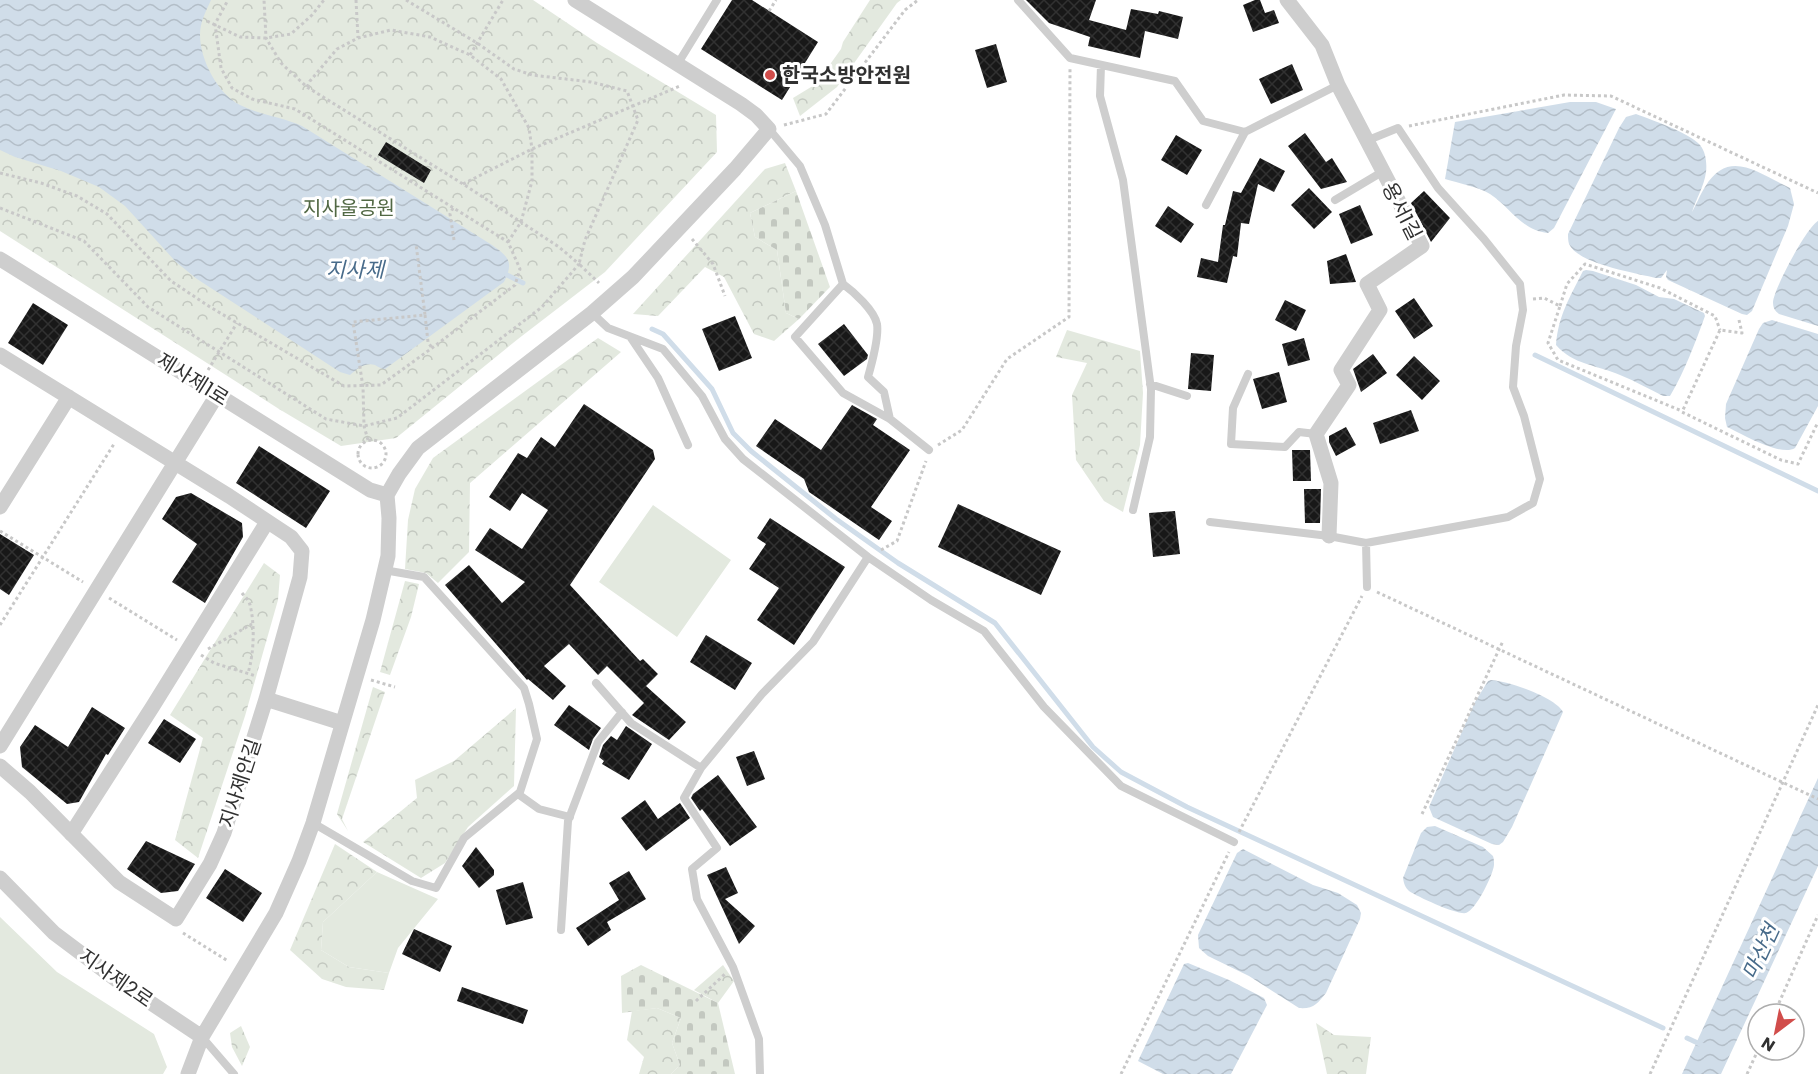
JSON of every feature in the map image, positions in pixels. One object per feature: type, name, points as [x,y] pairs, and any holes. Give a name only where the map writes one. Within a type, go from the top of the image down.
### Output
[{"type":"street","points":[[188,1074],[202,1037],[276,913],[314,823],[373,620],[388,556],[387,495],[399,474],[418,448],[592,313],[633,277],[735,169],[769,129],[756,115],[575,0]]},
{"type":"street","name":"용서1길","points":[[1287,0],[1322,45],[1338,85],[1422,246],[1367,284],[1380,310],[1341,370],[1349,385],[1316,434]]},
{"type":"street","name":"제사제1로","points":[[0,259],[370,490],[387,495]]},
{"type":"street","name":"지사제안길","points":[[0,355],[291,537],[302,551],[300,577],[266,699],[224,833],[210,864],[176,919],[119,882],[30,792],[0,766]]},
{"type":"street","points":[[0,746],[217,395]]},
{"type":"street","points":[[0,507],[69,397]]},
{"type":"street","points":[[1316,434],[1331,483],[1329,536]]},
{"type":"street","points":[[71,834],[267,522]]},
{"type":"street","points":[[266,699],[342,723]]},
{"type":"street","name":"지사제2로","points":[[0,878],[54,933],[118,981],[202,1037]]},
{"type":"lane","points":[[677,65],[717,0]]},
{"type":"lane","points":[[1018,0],[1070,58],[1175,81],[1203,122],[1245,132]]},
{"type":"lane","points":[[1101,64],[1100,96],[1123,180],[1150,384],[1150,437],[1133,510]]},
{"type":"lane","points":[[1206,205],[1245,132],[1338,85]]},
{"type":"lane","points":[[1210,522],[1329,536],[1366,543],[1508,517],[1533,503],[1540,479],[1524,416],[1513,387],[1516,346],[1523,310],[1520,284],[1484,239],[1438,188],[1398,128],[1366,141]]},
{"type":"lane","points":[[769,129],[800,166],[825,225],[843,284],[861,297],[877,323],[868,377],[884,392],[890,419]]},
{"type":"lane","points":[[1335,200],[1382,172]]},
{"type":"lane","points":[[843,284],[795,337],[843,393],[890,419],[930,450]]},
{"type":"lane","points":[[592,313],[608,328],[663,350],[702,396],[725,439],[743,459],[868,557],[931,600],[984,631],[1044,707],[1121,786],[1234,842]]},
{"type":"lane","points":[[631,338],[658,378],[688,445]]},
{"type":"lane","points":[[1248,374],[1233,408],[1231,444],[1285,447],[1299,432],[1316,434]]},
{"type":"lane","points":[[1150,384],[1187,396]]},
{"type":"lane","points":[[1366,543],[1367,587]]},
{"type":"lane","points":[[760,1074],[759,1039],[733,967],[697,899],[692,869],[717,848],[684,798],[701,768],[762,694],[813,642],[868,557]]},
{"type":"lane","points":[[314,823],[412,881],[436,888],[464,838],[520,792],[537,739],[524,688],[424,577],[384,570]]},
{"type":"lane","points":[[596,683],[632,723],[701,768]]},
{"type":"lane","points":[[561,930],[570,817],[598,742],[622,712]]},
{"type":"lane","points":[[518,794],[539,809],[570,817]]},
{"type":"lane","name":"지사제2로","points":[[202,1037],[234,1074]]},
{"type":"path","points":[[0,173],[41,183],[77,196],[107,214],[171,281],[344,386],[381,385],[514,285],[520,269],[508,242],[295,109],[252,99],[232,88],[221,68],[215,24],[228,0]]},
{"type":"path","points":[[264,0],[266,38],[281,63],[308,87],[522,222],[559,247],[599,283]]},
{"type":"path","points":[[207,21],[240,37],[266,38],[291,34],[312,15],[324,0]]},
{"type":"path","points":[[356,0],[358,38]]},
{"type":"path","points":[[0,208],[84,241],[148,308],[326,419],[364,426],[397,418],[542,307],[579,264],[585,240],[638,120],[627,91],[591,82],[532,75],[514,69],[477,43],[406,0]]},
{"type":"path","points":[[470,55],[503,0]]},
{"type":"path","points":[[769,11],[776,0]]},
{"type":"path","points":[[769,129],[826,114],[905,10],[918,0]]},
{"type":"path","points":[[308,87],[310,81],[337,50],[358,38],[391,30],[430,37],[470,55],[501,79],[529,128],[532,149],[532,181],[522,222],[508,242]]},
{"type":"path","points":[[891,545],[897,541],[930,450],[962,430],[1007,359],[1068,317],[1070,58]]},
{"type":"path","points":[[464,184],[532,149],[680,86]]},
{"type":"path","points":[[1398,128],[1564,95],[1611,96],[1818,193]]},
{"type":"path","points":[[383,173],[386,167]]},
{"type":"path","points":[[453,208],[450,214],[454,240]]},
{"type":"path","points":[[681,226],[713,264],[725,296]]},
{"type":"path","points":[[488,237],[491,232]]},
{"type":"path","points":[[416,244],[428,342],[432,348]]},
{"type":"path","points":[[1682,412],[1720,330],[1715,316],[1660,288],[1585,264],[1567,284],[1548,343],[1558,360],[1682,412],[1781,460],[1797,464],[1818,422]]},
{"type":"path","points":[[1522,300],[1544,298],[1560,306]]},
{"type":"path","points":[[368,440],[364,426],[363,387],[353,322],[424,315]]},
{"type":"path","points":[[1720,330],[1742,333],[1739,320]]},
{"type":"path","points":[[207,370],[237,323]]},
{"type":"path","points":[[0,625],[116,440]]},
{"type":"path","points":[[368,440],[378,441],[386,451],[387,458],[377,467],[368,468],[360,462],[357,454],[360,445],[368,440]]},
{"type":"path","points":[[0,531],[87,585]]},
{"type":"path","points":[[1245,821],[1367,587],[1818,799]]},
{"type":"path","points":[[239,590],[250,603],[254,640],[248,674]]},
{"type":"path","points":[[106,596],[182,642]]},
{"type":"path","points":[[252,624],[199,654],[214,663],[261,677]]},
{"type":"path","points":[[1422,814],[1503,642]]},
{"type":"path","points":[[356,676],[395,687]]},
{"type":"path","points":[[1650,1074],[1818,705]]},
{"type":"path","points":[[1121,1074],[1234,842]]},
{"type":"path","points":[[1779,1002],[1818,915]]},
{"type":"path","points":[[182,932],[228,961]]},
{"type":"path","points":[[696,1001],[733,967]]},
{"type":"green space","name":"지사울공원","points":[[0,0],[533,0],[597,43],[716,115],[717,152],[605,272],[396,438],[341,446],[0,231]]},
{"type":"green space","points":[[870,0],[901,0],[837,87],[800,116],[793,98],[816,84],[841,49],[843,42]]},
{"type":"green space","points":[[785,163],[796,191],[750,213],[755,237],[777,250],[786,313],[799,319],[774,341],[754,334],[724,277],[705,267],[658,316],[633,314],[765,169]]},
{"type":"green space","points":[[796,191],[830,287],[799,319],[786,313],[777,250],[755,237],[750,213]]},
{"type":"green space","points":[[1067,330],[1140,351],[1143,393],[1140,445],[1123,512],[1104,501],[1076,460],[1072,395],[1087,363],[1056,357]]},
{"type":"green space","points":[[598,338],[621,352],[470,483],[469,552],[438,583],[426,573],[405,569],[408,520],[415,489],[433,458]]},
{"type":"green space","points":[[653,505],[731,560],[677,637],[599,582]]},
{"type":"green space","points":[[264,563],[280,575],[278,600],[245,716],[198,858],[175,840],[203,738],[170,715]]},
{"type":"green space","points":[[405,581],[419,584],[411,617],[390,675],[380,672]]},
{"type":"green space","points":[[373,687],[385,692],[342,819],[348,831],[337,814]]},
{"type":"green space","points":[[516,708],[514,786],[468,827],[445,863],[421,878],[363,842],[417,798],[415,780],[454,761]]},
{"type":"green space","points":[[335,844],[377,872],[323,922],[321,950],[349,967],[389,973],[384,990],[346,987],[322,979],[290,950]]},
{"type":"green space","points":[[377,872],[438,899],[398,948],[389,973],[349,967],[321,950],[323,922]]},
{"type":"green space","points":[[0,917],[57,972],[154,1034],[167,1067],[163,1074],[0,1074]]},
{"type":"green space","points":[[641,965],[718,1003],[735,1074],[671,1074],[680,1065],[672,1043],[681,1018],[657,1008],[622,1013],[621,976]]},
{"type":"green space","points":[[723,965],[734,981],[718,1003],[694,990]]},
{"type":"green space","points":[[657,1008],[681,1018],[672,1043],[680,1065],[671,1074],[639,1074],[644,1057],[627,1040],[632,1011]]},
{"type":"green space","points":[[1316,1023],[1334,1035],[1371,1037],[1366,1074],[1327,1074]]},
{"type":"green space","points":[[241,1026],[250,1047],[242,1066],[232,1047],[230,1033]]},
{"type":"water","name":"지사제","points":[[0,0],[211,0],[201,26],[201,45],[207,65],[224,93],[240,105],[302,126],[492,245],[508,260],[509,269],[504,282],[385,369],[368,364],[358,368],[350,375],[340,372],[197,279],[176,262],[125,206],[99,187],[0,150]]},
{"type":"water","points":[[1570,102],[1596,102],[1616,109],[1554,228],[1548,233],[1523,223],[1490,194],[1445,179],[1455,122]]},
{"type":"water","points":[[1636,114],[1680,132],[1695,140],[1702,148],[1706,158],[1706,172],[1692,212],[1705,187],[1714,175],[1724,168],[1745,167],[1790,188],[1794,204],[1788,226],[1752,311],[1747,315],[1668,280],[1667,270],[1661,278],[1656,278],[1622,270],[1584,257],[1569,244],[1568,234],[1619,128],[1626,117]]},
{"type":"water","points":[[1818,221],[1818,326],[1779,314],[1774,309],[1773,302],[1791,259]]},
{"type":"water","points":[[1583,271],[1636,285],[1659,297],[1674,299],[1704,313],[1705,316],[1689,357],[1670,396],[1663,396],[1620,375],[1578,361],[1556,345],[1565,307]]},
{"type":"water","points":[[1772,320],[1818,334],[1818,406],[1795,448],[1789,450],[1761,444],[1727,427],[1725,418],[1726,404],[1759,329],[1763,323]]},
{"type":"water","points":[[1488,681],[1508,683],[1541,696],[1558,706],[1563,712],[1512,827],[1499,845],[1492,844],[1433,817],[1429,807],[1475,702]]},
{"type":"water","name":"마산천","points":[[1818,778],[1818,866],[1755,1002],[1746,1002],[1746,1020],[1721,1074],[1682,1074]]},
{"type":"water","points":[[1435,826],[1483,847],[1493,856],[1493,870],[1487,884],[1474,906],[1466,913],[1446,908],[1420,897],[1409,891],[1404,884],[1403,878],[1421,833],[1427,827]]},
{"type":"water","points":[[1243,849],[1313,885],[1338,893],[1357,905],[1361,913],[1326,993],[1312,1007],[1299,1008],[1249,976],[1208,956],[1199,948],[1198,935],[1237,853]]},
{"type":"water","points":[[1188,963],[1264,998],[1267,1005],[1231,1074],[1163,1074],[1138,1061],[1184,964]]},
{"type":"building","name":"한국소방안전원","points":[[732,0],[752,0],[818,42],[782,100],[701,49]]},
{"type":"building","points":[[1026,0],[1096,0],[1089,20],[1126,30],[1131,9],[1158,14],[1159,11],[1183,17],[1178,39],[1145,31],[1140,58],[1088,46],[1090,37],[1049,23]]},
{"type":"building","points":[[1260,0],[1265,13],[1274,10],[1279,23],[1253,32],[1243,5]]},
{"type":"building","points":[[996,44],[1007,82],[987,88],[975,50]]},
{"type":"building","points":[[1292,64],[1303,90],[1271,104],[1259,79]]},
{"type":"building","points":[[1305,133],[1326,162],[1332,158],[1347,182],[1321,189],[1288,146]]},
{"type":"building","points":[[1176,135],[1202,150],[1187,175],[1161,160]]},
{"type":"building","points":[[386,142],[431,170],[424,183],[378,155]]},
{"type":"building","points":[[1260,158],[1285,171],[1274,192],[1258,184],[1249,224],[1241,223],[1237,257],[1233,256],[1227,283],[1197,277],[1201,258],[1218,262],[1223,225],[1225,225],[1233,191],[1241,193]]},
{"type":"building","points":[[1309,188],[1332,212],[1314,229],[1291,205]]},
{"type":"building","points":[[1424,191],[1450,218],[1431,242],[1411,203]]},
{"type":"building","points":[[1360,205],[1373,235],[1351,244],[1339,214]]},
{"type":"building","points":[[1168,206],[1194,224],[1181,243],[1155,226]]},
{"type":"building","points":[[1346,254],[1356,282],[1330,284],[1327,261]]},
{"type":"building","points":[[1414,298],[1433,326],[1414,339],[1395,311]]},
{"type":"building","points":[[1285,300],[1306,310],[1296,331],[1275,320]]},
{"type":"building","points":[[33,303],[68,325],[43,365],[8,343]]},
{"type":"building","points":[[735,316],[752,358],[719,371],[702,329]]},
{"type":"building","points":[[844,324],[868,355],[867,359],[844,376],[818,344]]},
{"type":"building","points":[[1304,338],[1310,360],[1288,366],[1282,344]]},
{"type":"building","points":[[1191,353],[1214,355],[1211,391],[1188,389]]},
{"type":"building","points":[[1373,354],[1387,373],[1361,392],[1353,369]]},
{"type":"building","points":[[1414,356],[1440,381],[1422,400],[1396,375]]},
{"type":"building","points":[[1279,372],[1287,402],[1262,409],[1253,379]]},
{"type":"building","points":[[584,404],[653,450],[655,459],[570,585],[640,661],[643,659],[658,674],[646,686],[686,722],[669,740],[632,715],[644,703],[607,666],[598,675],[569,644],[544,666],[566,686],[553,700],[527,680],[445,585],[469,565],[502,603],[525,582],[475,550],[490,528],[522,549],[548,510],[522,493],[510,511],[489,497],[518,453],[527,458],[541,437],[555,447]]},
{"type":"building","points":[[852,405],[877,419],[873,425],[910,450],[871,507],[892,521],[879,540],[809,492],[804,479],[756,446],[775,419],[821,450]]},
{"type":"building","points":[[1411,410],[1419,431],[1380,444],[1373,423]]},
{"type":"building","points":[[1346,427],[1356,445],[1336,456],[1329,442],[1329,436]]},
{"type":"building","points":[[259,446],[330,491],[306,528],[236,483]]},
{"type":"building","points":[[1292,450],[1310,450],[1311,481],[1293,481]]},
{"type":"building","points":[[1304,489],[1321,489],[1320,523],[1305,523]]},
{"type":"building","points":[[191,493],[242,523],[243,537],[205,603],[172,582],[197,544],[162,519],[176,497]]},
{"type":"building","points":[[958,504],[1061,551],[1041,595],[938,547]]},
{"type":"building","points":[[1175,511],[1180,554],[1153,557],[1149,513]]},
{"type":"building","points":[[770,518],[845,567],[794,645],[757,620],[779,588],[749,569],[766,544],[757,538]]},
{"type":"building","points":[[0,534],[34,555],[9,595],[0,589]]},
{"type":"building","points":[[706,635],[752,663],[735,690],[690,662]]},
{"type":"building","points":[[569,705],[601,728],[589,750],[554,725]]},
{"type":"building","points":[[92,707],[125,728],[108,755],[106,754],[79,802],[67,804],[22,767],[20,747],[35,725],[68,747]]},
{"type":"building","points":[[164,719],[196,739],[180,763],[148,743]]},
{"type":"building","points":[[626,726],[652,744],[629,780],[602,764],[604,761],[599,757],[603,745],[611,736],[617,740]]},
{"type":"building","points":[[754,751],[765,779],[747,786],[736,757]]},
{"type":"building","points":[[718,775],[757,827],[730,846],[691,798]]},
{"type":"building","points":[[645,800],[658,819],[680,803],[690,818],[646,851],[621,818]]},
{"type":"building","points":[[146,841],[195,864],[178,891],[161,893],[127,869]]},
{"type":"building","points":[[476,847],[494,870],[494,875],[479,888],[462,866]]},
{"type":"building","points":[[726,867],[738,893],[725,899],[755,926],[739,944],[707,875]]},
{"type":"building","points":[[225,869],[262,893],[243,922],[206,898]]},
{"type":"building","points":[[629,871],[646,899],[607,922],[611,930],[588,946],[576,928],[619,900],[609,883]]},
{"type":"building","points":[[523,882],[533,918],[506,925],[496,890]]},
{"type":"building","points":[[414,929],[452,946],[440,972],[402,954]]},
{"type":"building","points":[[462,987],[528,1010],[523,1024],[457,1001]]},
{"type":"waterway","points":[[507,275],[523,283]]},
{"type":"waterway","points":[[652,329],[663,334],[712,389],[733,433],[751,451],[836,519],[898,563],[995,623],[1093,747],[1121,772],[1187,807],[1663,1028]]},
{"type":"waterway","points":[[1535,355],[1818,491]]},
{"type":"waterway","points":[[1687,1038],[1702,1045]]},
{"type":"place","name":"한국소방안전원","points":[[770,75]]}]
